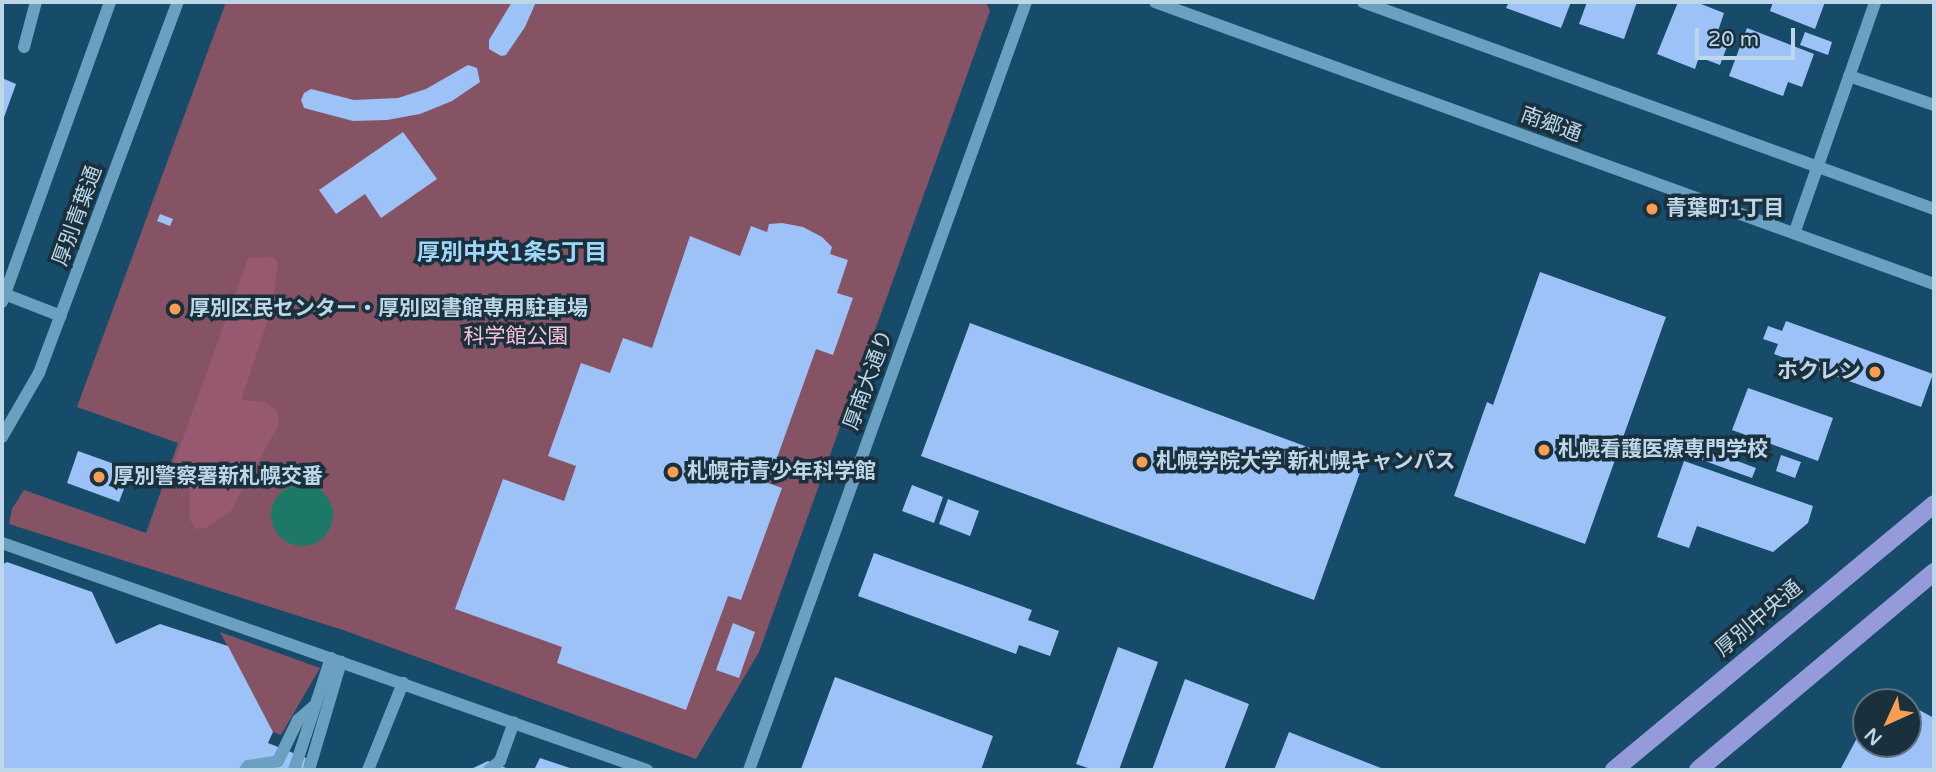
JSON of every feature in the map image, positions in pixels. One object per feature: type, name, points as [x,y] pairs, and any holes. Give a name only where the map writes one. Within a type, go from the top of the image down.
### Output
[{"type":"main road","name":"厚別中央通","points":[[1614,770],[1934,504]]},
{"type":"main road","points":[[1698,770],[1934,572]]},
{"type":"street","points":[[24,47],[36,2]]},
{"type":"street","name":"厚別青葉通","points":[[3,296],[110,2]]},
{"type":"street","name":"厚別青葉通","points":[[2,437],[39,373],[178,2]]},
{"type":"street","name":"厚南大通り","points":[[749,770],[1026,2]]},
{"type":"street","name":"南郷通","points":[[1155,2],[1795,231],[1934,284]]},
{"type":"street","points":[[1363,2],[1934,209]]},
{"type":"street","points":[[1795,231],[1875,2]]},
{"type":"street","points":[[1849,76],[1934,105]]},
{"type":"street","points":[[3,296],[61,316]]},
{"type":"street","points":[[2,543],[648,770]]},
{"type":"street","points":[[294,770],[301,756],[313,707],[336,660]]},
{"type":"street","points":[[309,770],[336,660]]},
{"type":"street","points":[[368,770],[404,684]]},
{"type":"street","points":[[245,770],[248,766],[280,760],[298,720],[313,707]]},
{"type":"street","points":[[489,770],[499,761],[514,723]]},
{"type":"green space","name":"科学館公園","points":[[226,2],[986,2],[990,11],[759,652],[696,759],[346,631],[9,524],[12,509],[24,490],[146,533],[178,443],[77,407]]},
{"type":"green space","points":[[220,632],[320,668],[281,735],[273,732]]},
{"type":"shaded area","points":[[274,257],[278,263],[272,308],[241,400],[265,402],[278,412],[279,424],[231,511],[208,527],[196,529],[190,520],[190,485],[169,477],[248,258]]},
{"type":"shaded area","points":[[296,484],[308,484],[324,493],[331,503],[331,527],[324,537],[308,546],[296,546],[285,541],[276,532],[271,521],[271,509],[276,498],[285,489]]},
{"type":"building","points":[[512,2],[536,2],[525,27],[506,55],[501,56],[489,49],[489,40]]},
{"type":"building","points":[[1509,2],[1571,2],[1561,28],[1506,8]]},
{"type":"building","points":[[1587,2],[1637,2],[1624,39],[1579,24]]},
{"type":"building","points":[[1678,2],[1696,2],[1724,13],[1718,31],[1731,36],[1720,65],[1699,57],[1695,69],[1657,54]]},
{"type":"building","points":[[1773,2],[1825,2],[1815,29],[1770,11]]},
{"type":"building","points":[[1747,28],[1814,54],[1802,87],[1788,82],[1783,96],[1729,76]]},
{"type":"building","points":[[1805,32],[1832,42],[1828,55],[1800,45]]},
{"type":"building","points":[[468,65],[477,68],[480,82],[452,101],[420,114],[387,120],[353,121],[304,108],[301,100],[304,93],[311,89],[354,100],[398,98],[426,89]]},
{"type":"building","points":[[2,78],[16,84],[2,123]]},
{"type":"building","points":[[403,132],[437,179],[381,218],[365,194],[336,214],[319,190]]},
{"type":"building","points":[[160,214],[173,219],[170,226],[157,221]]},
{"type":"building","name":"札幌市青少年科学館","points":[[782,223],[803,227],[822,237],[832,247],[830,254],[848,260],[837,293],[853,298],[833,355],[816,349],[768,483],[782,488],[741,600],[728,596],[686,710],[557,663],[562,647],[455,609],[503,479],[564,501],[576,466],[548,456],[581,363],[610,373],[623,338],[652,348],[690,236],[740,256],[751,226],[767,232],[769,224]]},
{"type":"building","name":"札幌看護医療専門学校","points":[[1540,272],[1666,317],[1585,544],[1454,496],[1487,402],[1493,405]]},
{"type":"building","points":[[1786,321],[1933,374],[1921,407],[1774,354],[1778,344],[1763,339],[1768,326],[1782,331]]},
{"type":"building","name":"札幌学院大学 新札幌キャンパス","points":[[970,323],[1362,467],[1314,600],[921,456]]},
{"type":"building","points":[[1748,388],[1833,418],[1818,461],[1732,430]]},
{"type":"building","points":[[1705,449],[1756,468],[1752,478],[1702,460]]},
{"type":"building","name":"厚別警察署新札幌交番","points":[[78,451],[131,470],[119,502],[67,483]]},
{"type":"building","points":[[1781,455],[1801,462],[1795,478],[1776,471]]},
{"type":"building","points":[[1684,461],[1813,506],[1808,523],[1773,552],[1697,526],[1689,548],[1657,537]]},
{"type":"building","points":[[912,485],[943,497],[934,523],[902,511]]},
{"type":"building","points":[[948,499],[979,511],[970,536],[939,524]]},
{"type":"building","points":[[874,553],[1032,610],[1028,620],[1059,631],[1050,656],[1019,645],[1016,654],[858,596]]},
{"type":"building","points":[[7,562],[92,592],[116,644],[160,624],[228,646],[273,732],[268,743],[306,758],[303,770],[2,770],[2,565]]},
{"type":"building","points":[[733,623],[755,632],[739,678],[716,670]]},
{"type":"building","points":[[1118,647],[1158,662],[1119,770],[1087,770],[1088,768],[1076,764]]},
{"type":"building","points":[[835,677],[993,736],[981,770],[801,769]]},
{"type":"building","points":[[1185,679],[1249,704],[1224,770],[1152,770]]},
{"type":"building","points":[[1922,712],[1934,718],[1934,770],[1840,770],[1852,747],[1852,758],[1922,758]]},
{"type":"building","points":[[1289,732],[1386,770],[1274,770]]},
{"type":"building","points":[[540,758],[576,770],[534,770]]},
{"type":"building","points":[[488,761],[511,770],[469,770]]},
{"type":"place","name":"青葉町1丁目","points":[[1652,209]]},
{"type":"place","name":"厚別区民センター・厚別図書館専用駐車場","points":[[175,309]]},
{"type":"place","name":"ホクレン","points":[[1875,372]]},
{"type":"place","name":"札幌看護医療専門学校","points":[[1544,450]]},
{"type":"place","name":"札幌学院大学 新札幌キャンパス","points":[[1142,462]]},
{"type":"place","name":"札幌市青少年科学館","points":[[673,472]]},
{"type":"place","name":"厚別警察署新札幌交番","points":[[99,477]]},
{"type":"district","name":"厚別中央1条5丁目","points":[[512,253]]}]
